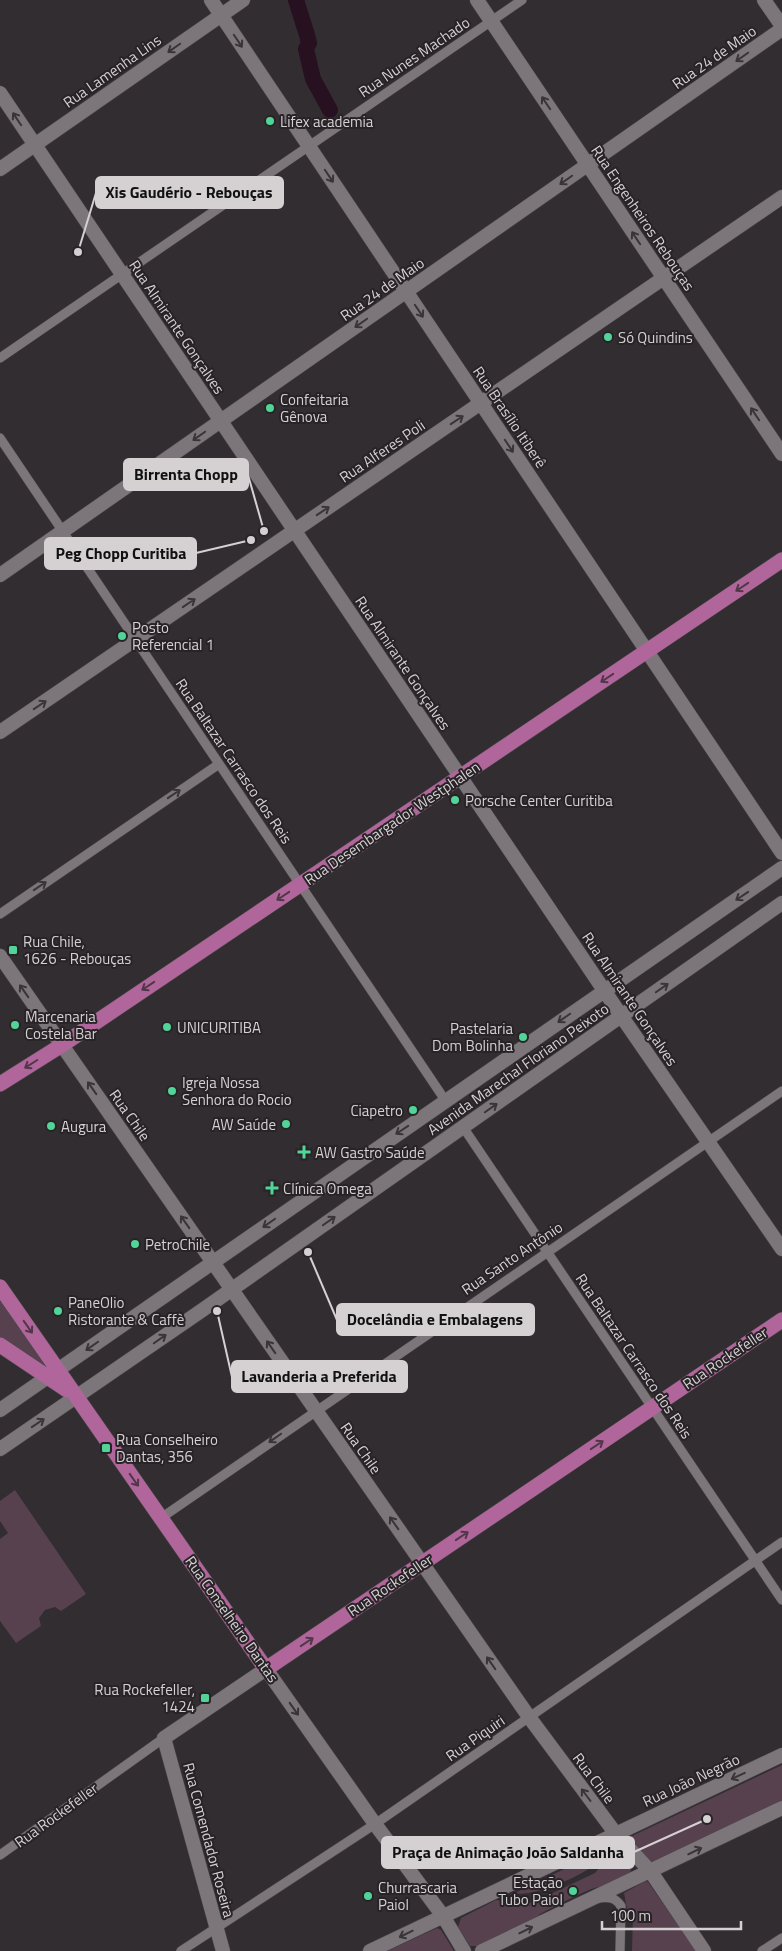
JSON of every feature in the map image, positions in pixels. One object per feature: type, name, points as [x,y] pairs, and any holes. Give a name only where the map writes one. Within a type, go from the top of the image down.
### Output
[{"type":"main road","name":"Rua Desembargador Westphalen","points":[[0,1084],[62,1045],[782,560]]},
{"type":"main road","name":"Rua Conselheiro Dantas","points":[[0,1287],[52,1373],[76,1397],[266,1669]]},
{"type":"main road","name":"Rua Rockefeller","points":[[266,1669],[782,1320]]},
{"type":"main road","points":[[0,1345],[52,1373]]},
{"type":"street","name":"Rua Brasílio Itiberê","points":[[211,0],[782,853]]},
{"type":"street","name":"Rua Lamenha Lins","points":[[0,169],[243,0]]},
{"type":"street","name":"Rua Engenheiros Rebouças","points":[[476,0],[782,454]]},
{"type":"street","name":"Rua Nunes Machado","points":[[0,358],[522,0]]},
{"type":"street","points":[[764,0],[782,28]]},
{"type":"street","name":"Rua 24 de Maio","points":[[0,575],[782,28]]},
{"type":"street","name":"Rua Almirante Gonçalves","points":[[0,94],[622,1017],[782,1249]]},
{"type":"street","name":"Rua Alferes Poli","points":[[0,732],[782,197]]},
{"type":"street","name":"Rua Baltazar Carrasco dos Reis","points":[[0,438],[445,1100]]},
{"type":"street","points":[[0,914],[219,764]]},
{"type":"street","name":"Avenida Marechal Floriano Peixoto","points":[[0,1410],[782,868]]},
{"type":"street","name":"Avenida Marechal Floriano Peixoto","points":[[0,1448],[622,1017],[782,903]]},
{"type":"street","name":"Rua Chile","points":[[0,956],[529,1718],[616,1834],[651,1872],[704,1951]]},
{"type":"street","name":"Rua Santo Antônio","points":[[161,1518],[546,1251],[782,1091]]},
{"type":"street","name":"Rua Baltazar Carrasco dos Reis","points":[[463,1127],[782,1600]]},
{"type":"street","name":"Rua Piquiri","points":[[181,1951],[375,1824],[782,1542]]},
{"type":"street","name":"Rua Rockefeller","points":[[0,1855],[164,1738],[266,1669]]},
{"type":"street","name":"Rua Conselheiro Dantas","points":[[266,1669],[375,1824],[443,1916],[464,1951]]},
{"type":"street","name":"Rua Comendador Roseira","points":[[164,1738],[223,1951]]},
{"type":"street","name":"Rua João Negrão","points":[[370,1951],[782,1755]]},
{"type":"street","points":[[482,1951],[782,1808]]},
{"type":"street","points":[[591,1899],[609,1897],[617,1900],[621,1906],[620,1951]]},
{"type":"street","points":[[762,1951],[782,1938]]},
{"type":"shaded area","points":[[3,1300],[48,1365],[44,1367],[0,1338],[0,1302]]},
{"type":"shaded area","points":[[15,1490],[86,1594],[61,1611],[55,1607],[45,1610],[39,1618],[41,1626],[16,1643],[0,1621],[0,1539],[8,1533],[0,1521],[0,1501]]},
{"type":"shaded area","points":[[782,1765],[782,1803],[653,1862],[648,1860],[631,1840],[632,1836]]},
{"type":"shaded area","points":[[616,1849],[622,1853],[631,1867],[629,1874],[621,1880],[594,1888],[576,1896],[540,1914],[533,1921],[478,1946],[470,1946],[458,1927],[461,1918],[496,1900],[529,1903],[595,1873]]},
{"type":"shaded area","points":[[599,1852],[601,1855],[594,1864],[576,1876],[542,1890],[522,1894],[515,1893]]},
{"type":"shaded area","points":[[646,1881],[696,1951],[632,1951],[633,1914],[627,1909],[624,1893]]},
{"type":"shaded area","points":[[437,1928],[441,1930],[454,1951],[387,1951]]},
{"type":"waterway","points":[[296,0],[309,43],[306,49],[313,79],[330,110]]},
{"type":"place","name":"Lifex academia","points":[[270,121]]},
{"type":"place","name":"Xis Gaudério - Rebouças","points":[[78,252]]},
{"type":"place","name":"Só Quindins","points":[[608,337]]},
{"type":"place","name":"Confeitaria Gênova","points":[[270,408]]},
{"type":"place","name":"Birrenta Chopp","points":[[264,531]]},
{"type":"place","name":"Peg Chopp Curitiba","points":[[251,540]]},
{"type":"place","name":"Posto Referencial 1","points":[[122,636]]},
{"type":"place","name":"Porsche Center Curitiba","points":[[455,800]]},
{"type":"place","name":"Rua Chile, 1626 - Rebouças","points":[[13,950]]},
{"type":"place","name":"Marcenaria Costela Bar","points":[[15,1025]]},
{"type":"place","name":"UNICURITIBA","points":[[167,1027]]},
{"type":"place","name":"Pastelaria Dom Bolinha","points":[[523,1037]]},
{"type":"place","name":"Igreja Nossa Senhora do Rocio","points":[[172,1091]]},
{"type":"place","name":"Ciapetro","points":[[413,1110]]},
{"type":"place","name":"AW Saúde","points":[[286,1124]]},
{"type":"place","name":"Augura","points":[[51,1126]]},
{"type":"place","name":"AW Gastro Saúde","points":[[304,1152]]},
{"type":"place","name":"Clínica Omega","points":[[272,1188]]},
{"type":"place","name":"PetroChile","points":[[135,1244]]},
{"type":"place","name":"Docelândia e Embalagens","points":[[308,1252]]},
{"type":"place","name":"PaneOlio Ristorante & Caffè","points":[[58,1311]]},
{"type":"place","name":"Lavanderia a Preferida","points":[[217,1311]]},
{"type":"place","name":"Rua Conselheiro Dantas, 356","points":[[106,1448]]},
{"type":"place","name":"Rua Rockefeller, 1424","points":[[205,1698]]},
{"type":"place","name":"Praça de Animação João Saldanha","points":[[707,1819]]},
{"type":"place","name":"Estação Tubo Paiol","points":[[573,1891]]},
{"type":"place","name":"Churrascaria Paiol","points":[[368,1896]]}]
